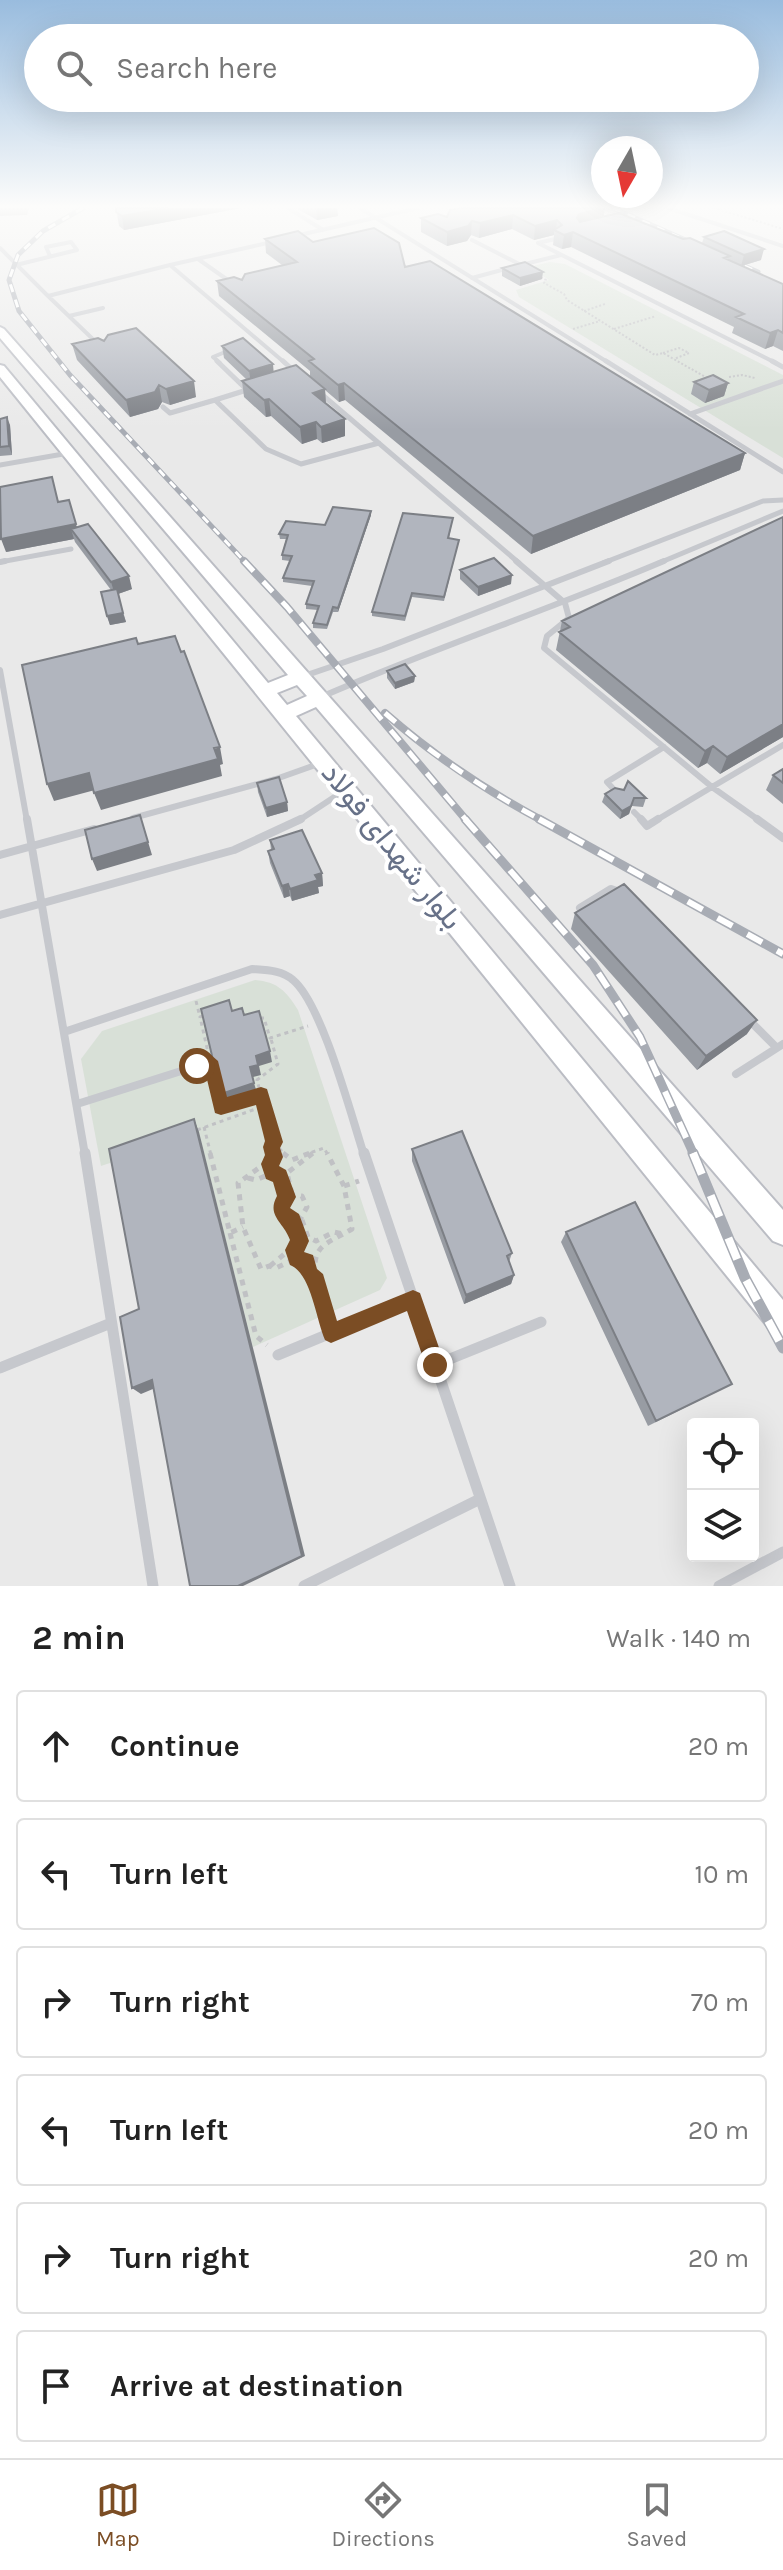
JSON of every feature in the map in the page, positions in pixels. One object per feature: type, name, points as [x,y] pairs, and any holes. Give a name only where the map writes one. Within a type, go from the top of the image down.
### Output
[{"type":"street","name":"بلوار شهدای فولاد","points":[[0,331],[783,1231]]},
{"type":"street","name":"بلوار شهدای فولاد","points":[[0,369],[783,1323]]},
{"type":"street","points":[[264,691],[301,677]]},
{"type":"street","points":[[283,714],[319,698]]},
{"type":"lane","points":[[34,282],[107,352]]},
{"type":"lane","points":[[48,296],[103,282]]},
{"type":"lane","points":[[190,282],[298,375],[286,379]]},
{"type":"lane","points":[[231,282],[242,290]]},
{"type":"lane","points":[[478,282],[783,472]]},
{"type":"lane","points":[[616,282],[783,367]]},
{"type":"lane","points":[[69,316],[103,308]]},
{"type":"lane","points":[[247,343],[258,340]]},
{"type":"lane","points":[[236,348],[213,357],[247,390]]},
{"type":"lane","points":[[690,414],[783,381]]},
{"type":"lane","points":[[310,385],[565,603],[569,618],[547,636],[544,648],[712,787],[783,838]]},
{"type":"lane","points":[[163,407],[170,413],[260,386]]},
{"type":"lane","points":[[215,400],[266,449],[301,464],[379,443]]},
{"type":"lane","points":[[0,465],[69,453]]},
{"type":"lane","points":[[301,677],[383,649],[763,501],[783,500]]},
{"type":"lane","points":[[319,698],[394,665],[565,603],[783,511]]},
{"type":"lane","points":[[0,562],[71,549]]},
{"type":"lane","points":[[0,670],[4,717],[31,847],[77,1104],[153,1586]]},
{"type":"lane","points":[[634,812],[647,826],[783,745]]},
{"type":"lane","points":[[618,794],[607,782],[664,747]]},
{"type":"lane","points":[[123,821],[276,779],[322,762]]},
{"type":"lane","points":[[0,915],[234,850],[294,824],[345,790]]},
{"type":"lane","points":[[0,855],[108,825]]},
{"type":"lane","points":[[580,908],[611,889],[625,894],[636,905]]},
{"type":"lane","points":[[64,1032],[252,969],[279,970],[297,981],[313,1004],[510,1586]]},
{"type":"lane","points":[[736,1074],[780,1046],[744,1015]]},
{"type":"lane","points":[[77,1104],[197,1066]]},
{"type":"lane","points":[[278,1355],[413,1299]]},
{"type":"lane","points":[[435,1365],[541,1322]]},
{"type":"lane","points":[[0,1368],[111,1323]]},
{"type":"lane","points":[[304,1586],[480,1499]]},
{"type":"lane","points":[[719,1586],[783,1552]]},
{"type":"path","points":[[545,282],[564,294],[567,300],[655,355],[679,348],[689,353],[674,359]]},
{"type":"path","points":[[584,311],[605,304]]},
{"type":"path","points":[[614,329],[672,310]]},
{"type":"path","points":[[559,332],[600,321]]},
{"type":"path","points":[[663,353],[713,381]]},
{"type":"path","points":[[729,377],[742,375],[756,378],[768,386]]},
{"type":"path","points":[[212,1013],[200,1017],[221,1107],[261,1095]]},
{"type":"path","points":[[251,1018],[264,1018],[278,1064],[257,1080],[274,1142],[292,1163]]},
{"type":"path","points":[[270,1038],[319,1022]]},
{"type":"path","points":[[197,1066],[210,1061]]},
{"type":"path","points":[[189,1133],[264,1106]]},
{"type":"path","points":[[204,1127],[256,1336],[278,1355]]},
{"type":"path","points":[[274,1142],[271,1147],[274,1157]]},
{"type":"path","points":[[289,1196],[302,1196],[306,1200],[307,1207],[301,1218],[293,1220],[282,1214],[281,1206],[289,1196],[287,1173],[292,1163],[307,1152],[324,1148],[344,1186],[352,1229],[337,1242],[318,1248]]},
{"type":"path","points":[[282,1153],[238,1183],[243,1227],[261,1269],[294,1250],[300,1241],[308,1237]]},
{"type":"path","points":[[270,1164],[272,1173]]},
{"type":"path","points":[[248,1178],[256,1180],[272,1173],[280,1176],[287,1173]]},
{"type":"path","points":[[280,1176],[289,1196]]},
{"type":"path","points":[[301,1218],[308,1237],[316,1241],[318,1248],[313,1258],[306,1262]]},
{"type":"path","points":[[293,1220],[300,1241]]},
{"type":"path","points":[[230,1233],[243,1227]]},
{"type":"path","points":[[316,1241],[334,1232],[343,1234]]},
{"type":"path","points":[[294,1250],[297,1258],[306,1262]]},
{"type":"path","points":[[269,1266],[276,1268],[297,1258]]},
{"type":"path","points":[[313,1258],[316,1281],[331,1333]]},
{"type":"path","points":[[306,1262],[309,1274],[316,1281]]},
{"type":"shaded area","points":[[0,282],[783,282],[783,1586],[0,1586]]},
{"type":"shaded area","points":[[542,282],[600,282],[783,375],[783,458],[519,297],[516,290]]},
{"type":"shaded area","points":[[255,980],[281,989],[298,1010],[387,1278],[380,1290],[253,1347],[199,1133],[101,1166],[81,1059],[102,1031]]},
{"type":"building","points":[[218,282],[464,282],[745,453],[533,536],[344,383],[338,385],[309,361],[314,359]]},
{"type":"building","points":[[677,282],[783,284],[783,333],[778,330],[770,333],[736,317],[744,314]]},
{"type":"building","points":[[136,328],[194,381],[166,389],[159,385],[155,392],[126,400],[72,344],[98,338],[104,341],[108,335]]},
{"type":"building","points":[[243,338],[273,364],[249,371],[222,346]]},
{"type":"building","points":[[296,365],[325,389],[313,393],[345,419],[321,427],[316,422],[300,427],[269,399],[264,400],[242,381]]},
{"type":"building","points":[[713,375],[728,383],[709,390],[694,382]]},
{"type":"building","points":[[7,417],[9,446],[0,447],[0,419]]},
{"type":"building","points":[[52,477],[58,502],[69,500],[76,524],[1,539],[0,487]]},
{"type":"building","points":[[333,507],[371,511],[338,608],[333,607],[327,625],[313,623],[319,606],[306,604],[314,581],[283,578],[292,556],[282,555],[288,535],[279,534],[286,521],[325,525]]},
{"type":"building","points":[[403,513],[453,518],[448,538],[459,540],[444,597],[412,593],[405,616],[372,612]]},
{"type":"building","points":[[783,517],[783,724],[727,757],[713,746],[705,751],[559,632],[570,627],[562,621]]},
{"type":"building","points":[[88,524],[129,576],[111,582],[71,529]]},
{"type":"building","points":[[494,558],[512,575],[478,587],[460,570]]},
{"type":"building","points":[[117,589],[123,613],[107,616],[101,592]]},
{"type":"building","points":[[175,636],[181,652],[184,651],[220,747],[214,748],[218,759],[94,793],[89,773],[47,784],[22,665],[136,638],[138,644]]},
{"type":"building","points":[[405,664],[415,676],[395,683],[387,671]]},
{"type":"building","points":[[783,769],[783,783],[773,775]]},
{"type":"building","points":[[279,777],[287,802],[266,808],[257,783]]},
{"type":"building","points":[[628,781],[646,798],[634,798],[631,806],[622,811],[605,794],[615,788],[624,790]]},
{"type":"building","points":[[140,815],[148,842],[92,859],[85,830]]},
{"type":"building","points":[[302,830],[322,873],[315,875],[318,880],[290,889],[288,884],[282,886],[268,851],[274,849],[270,840]]},
{"type":"building","points":[[624,884],[757,1020],[706,1056],[575,913]]},
{"type":"building","points":[[229,1000],[232,1011],[242,1008],[244,1015],[259,1011],[270,1051],[256,1056],[258,1065],[250,1067],[254,1083],[221,1094],[201,1009]]},
{"type":"building","points":[[194,1119],[302,1556],[238,1586],[190,1586],[152,1380],[132,1388],[120,1317],[139,1309],[109,1149]]},
{"type":"building","points":[[462,1131],[512,1253],[507,1256],[514,1275],[466,1295],[412,1149]]},
{"type":"building","points":[[635,1202],[732,1384],[656,1421],[566,1232]]},
{"type":"railway","points":[[10,282],[19,311],[70,375],[246,563]]},
{"type":"railway","points":[[244,561],[287,607],[467,821]]},
{"type":"railway","points":[[385,713],[461,772],[543,821]]},
{"type":"railway","points":[[465,819],[593,965],[640,1037],[694,1155]]},
{"type":"railway","points":[[539,819],[783,954]]},
{"type":"railway","points":[[693,1153],[745,1278],[783,1348]]},
{"type":"route","points":[[197,1066],[210,1061],[221,1107],[261,1095],[274,1142],[271,1147],[274,1157],[270,1164],[272,1173],[280,1176],[287,1197],[281,1206],[282,1214],[293,1220],[300,1241],[294,1250],[297,1258],[306,1262],[309,1274],[316,1281],[331,1333],[413,1299],[435,1365]]}]
